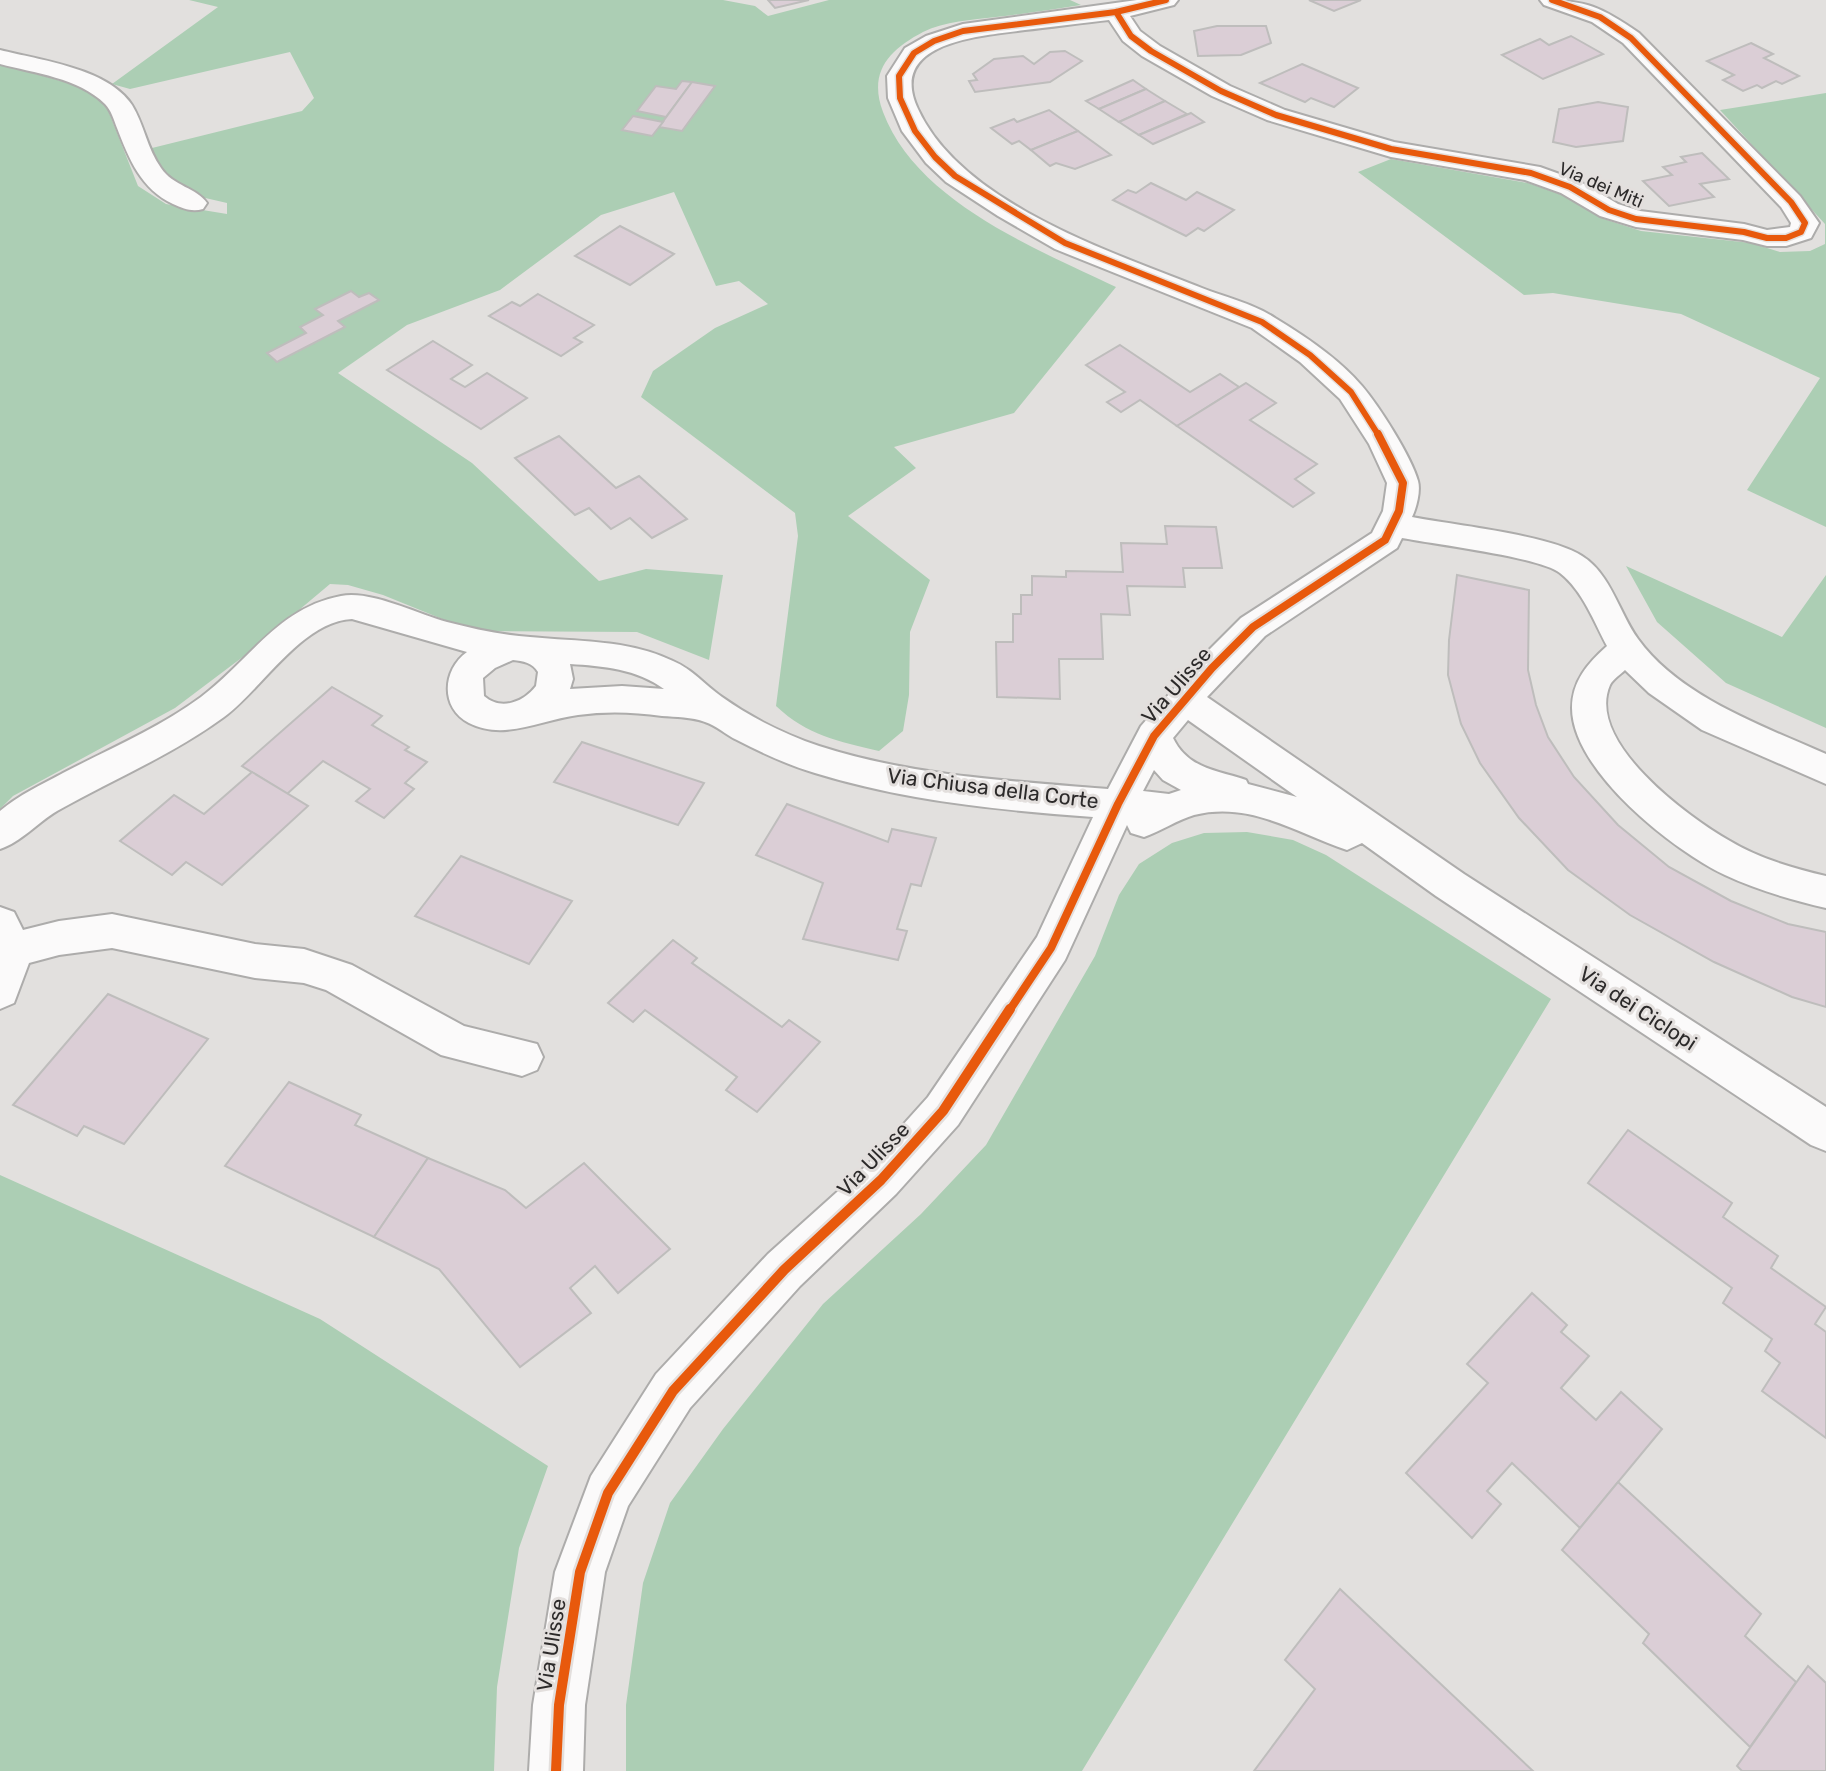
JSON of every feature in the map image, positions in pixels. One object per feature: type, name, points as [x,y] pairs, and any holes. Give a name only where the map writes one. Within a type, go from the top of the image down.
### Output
[{"type":"street","name":"Via Ulisse","points":[[556,1771],[559,1704],[580,1572],[608,1493],[673,1391],[784,1270],[881,1180],[943,1111],[1051,948],[1118,804],[1154,736],[1212,668],[1253,627],[1385,540],[1399,511],[1403,483],[1384,443],[1351,391],[1310,355],[1262,322],[1065,243],[955,176],[935,157],[915,131],[900,98],[900,76],[914,53],[934,41],[963,31],[1116,12],[1166,0]]},
{"type":"street","name":"Via dei Miti","points":[[1116,12],[1131,36],[1151,51],[1221,91],[1276,115],[1391,149],[1531,173],[1570,187],[1609,209],[1636,219],[1744,232],[1767,238],[1786,238],[1801,232],[1805,223],[1791,202],[1631,38],[1600,17],[1552,0]]},
{"type":"street","points":[[0,57],[92,85],[110,95],[121,107],[139,153],[155,182],[171,194],[194,203]]},
{"type":"street","points":[[1393,525],[1544,553],[1572,564],[1590,584],[1626,649],[1661,684],[1715,720],[1826,770]]},
{"type":"street","points":[[0,834],[34,806],[180,728],[215,705],[253,672],[296,626],[318,614],[345,607],[371,609],[397,620],[460,639],[522,649],[578,651],[622,657],[661,670],[713,710]]},
{"type":"street","points":[[397,620],[463,687],[468,704],[485,715],[509,717],[570,700],[609,697],[713,710]]},
{"type":"street","points":[[463,687],[470,668],[487,654],[522,649],[550,660],[556,677],[551,695],[533,710]]},
{"type":"street","points":[[1626,649],[1593,683],[1588,710],[1602,748],[1640,793],[1694,837],[1737,863],[1796,885],[1826,892]]},
{"type":"street","points":[[1185,699],[1450,885]]},
{"type":"street","name":"Via Chiusa della Corte","points":[[713,710],[781,746],[815,759],[894,778],[1027,796],[1167,808]]},
{"type":"street","points":[[1154,736],[1163,756],[1173,769],[1188,779],[1298,811],[1450,885]]},
{"type":"street","points":[[1091,866],[1133,830],[1167,808],[1200,799],[1232,797],[1267,800]]},
{"type":"street","name":"Via dei Ciclopi","points":[[1450,885],[1826,1130]]},
{"type":"street","points":[[0,991],[6,937],[59,937],[112,931],[254,961],[304,966],[338,977],[456,1042],[522,1057]]},
{"type":"green space","points":[[189,0],[723,0],[755,6],[768,16],[829,0],[1070,0],[1081,5],[931,28],[900,46],[880,74],[879,98],[883,112],[899,144],[922,172],[982,219],[1050,256],[1116,287],[1014,413],[894,447],[916,468],[848,516],[930,580],[910,632],[909,695],[903,731],[879,751],[812,731],[776,706],[798,536],[795,513],[641,397],[653,371],[715,328],[768,304],[739,281],[716,286],[674,192],[601,215],[500,290],[407,325],[338,373],[472,463],[599,581],[646,569],[723,575],[709,660],[637,632],[487,631],[452,623],[383,595],[348,585],[330,584],[244,656],[175,708],[13,796],[0,809],[0,64],[90,89],[108,110],[138,186],[166,204],[227,214],[227,203],[188,194],[163,179],[148,149],[302,111],[314,98],[290,52],[130,89],[112,84],[218,7]]},
{"type":"green space","points":[[1826,93],[1826,527],[1747,490],[1820,378],[1681,314],[1553,293],[1524,295],[1358,172],[1391,159],[1528,183],[1562,195],[1604,219],[1641,231],[1751,243],[1780,252],[1810,251],[1825,244],[1825,224],[1720,110]]},
{"type":"green space","points":[[1626,566],[1782,637],[1826,575],[1826,728],[1726,683],[1657,622]]},
{"type":"green space","points":[[1247,832],[1293,840],[1326,855],[1551,999],[1082,1771],[626,1771],[626,1705],[643,1583],[670,1503],[723,1429],[823,1304],[921,1214],[986,1145],[1095,956],[1119,895],[1139,864],[1172,843],[1204,833]]},
{"type":"green space","points":[[0,1175],[320,1319],[548,1466],[519,1548],[497,1687],[494,1771],[0,1771]]},
{"type":"building","points":[[768,0],[809,0],[775,8]]},
{"type":"building","points":[[1309,0],[1361,0],[1334,11]]},
{"type":"building","points":[[1217,26],[1266,26],[1271,43],[1241,55],[1198,56],[1194,31]]},
{"type":"building","points":[[1571,36],[1603,54],[1543,79],[1502,55],[1540,39],[1549,45]]},
{"type":"building","points":[[1751,43],[1773,54],[1764,58],[1799,76],[1782,84],[1776,81],[1762,88],[1757,85],[1743,91],[1723,80],[1734,75],[1707,61]]},
{"type":"building","points":[[1065,51],[1082,61],[1050,82],[975,92],[969,81],[977,80],[973,74],[994,59],[1023,56],[1034,64],[1050,52]]},
{"type":"building","points":[[1302,64],[1358,88],[1334,107],[1311,98],[1305,102],[1260,83]]},
{"type":"building","points":[[1133,80],[1146,89],[1099,109],[1086,101]]},
{"type":"building","points":[[682,81],[692,82],[666,117],[637,111],[656,86],[676,89]]},
{"type":"building","points":[[692,82],[715,86],[682,131],[659,127]]},
{"type":"building","points":[[1146,89],[1165,101],[1119,122],[1099,109]]},
{"type":"building","points":[[1165,101],[1187,114],[1139,135],[1119,122]]},
{"type":"building","points":[[1598,102],[1628,107],[1623,141],[1576,147],[1553,142],[1559,109]]},
{"type":"building","points":[[1049,110],[1078,131],[1031,150],[1019,141],[1012,144],[991,128],[1014,119],[1017,122]]},
{"type":"building","points":[[1191,113],[1204,122],[1153,144],[1139,135]]},
{"type":"building","points":[[633,116],[663,122],[652,136],[622,130]]},
{"type":"building","points":[[1078,131],[1111,155],[1075,169],[1056,163],[1050,166],[1031,150]]},
{"type":"building","points":[[1702,153],[1729,179],[1700,184],[1714,197],[1669,206],[1643,181],[1672,175],[1663,167],[1686,162],[1681,157]]},
{"type":"building","points":[[1151,183],[1186,200],[1197,192],[1234,210],[1204,231],[1198,228],[1186,236],[1113,200],[1128,190],[1136,193]]},
{"type":"building","points":[[620,226],[674,254],[630,285],[575,256]]},
{"type":"building","points":[[351,291],[359,297],[369,293],[379,300],[338,321],[345,327],[277,362],[267,353],[306,333],[300,327],[323,315],[315,309]]},
{"type":"building","points":[[538,294],[594,325],[574,338],[582,342],[561,356],[489,316],[512,302],[520,306]]},
{"type":"building","points":[[433,341],[472,365],[451,379],[465,387],[487,373],[527,398],[481,429],[387,370]]},
{"type":"building","points":[[1120,345],[1190,392],[1220,374],[1239,387],[1177,426],[1140,400],[1121,412],[1107,402],[1125,392],[1086,365]]},
{"type":"building","points":[[1246,383],[1276,403],[1250,420],[1317,464],[1295,479],[1314,493],[1293,507],[1177,426]]},
{"type":"building","points":[[559,436],[616,488],[639,476],[687,519],[652,538],[630,518],[611,529],[589,508],[575,515],[515,458]]},
{"type":"building","points":[[1165,526],[1216,527],[1222,568],[1183,568],[1185,587],[1127,586],[1130,615],[1101,614],[1103,659],[1059,659],[1060,699],[997,697],[996,642],[1013,642],[1013,614],[1021,614],[1021,595],[1032,595],[1032,576],[1066,577],[1066,571],[1123,572],[1121,543],[1167,544]]},
{"type":"building","points":[[1457,575],[1529,590],[1528,670],[1536,705],[1548,737],[1574,777],[1618,825],[1669,867],[1731,901],[1788,924],[1826,932],[1826,1007],[1792,997],[1714,962],[1630,915],[1568,870],[1519,818],[1480,763],[1461,724],[1448,675],[1449,640]]},
{"type":"building","points":[[332,687],[382,716],[372,725],[409,747],[405,750],[427,762],[405,783],[414,789],[384,818],[356,801],[370,789],[323,761],[287,794],[242,766]]},
{"type":"building","points":[[582,742],[704,783],[678,825],[554,782]]},
{"type":"building","points":[[252,772],[308,806],[222,885],[186,862],[172,875],[120,841],[174,795],[204,814]]},
{"type":"building","points":[[787,804],[888,842],[892,829],[936,838],[921,886],[911,884],[897,929],[907,931],[898,960],[803,939],[823,883],[756,855]]},
{"type":"building","points":[[461,856],[572,901],[529,964],[415,916]]},
{"type":"building","points":[[673,940],[697,958],[692,963],[782,1027],[789,1020],[820,1042],[757,1112],[726,1090],[737,1077],[645,1010],[633,1022],[608,1003]]},
{"type":"building","points":[[108,994],[208,1039],[124,1144],[84,1126],[77,1136],[13,1105]]},
{"type":"building","points":[[289,1082],[361,1115],[355,1125],[428,1158],[374,1237],[225,1166]]},
{"type":"building","points":[[1628,1130],[1732,1203],[1723,1217],[1778,1256],[1771,1268],[1826,1307],[1815,1324],[1826,1332],[1826,1438],[1762,1391],[1780,1363],[1765,1351],[1772,1339],[1723,1303],[1732,1288],[1588,1183]]},
{"type":"building","points":[[428,1158],[505,1190],[526,1208],[584,1163],[670,1249],[618,1293],[595,1266],[570,1288],[591,1313],[520,1367],[439,1269],[374,1237]]},
{"type":"building","points":[[1532,1293],[1567,1325],[1561,1332],[1589,1356],[1561,1388],[1596,1420],[1621,1392],[1662,1429],[1580,1528],[1512,1463],[1487,1491],[1501,1504],[1472,1538],[1406,1473],[1488,1383],[1467,1364]]},
{"type":"building","points":[[1618,1482],[1761,1614],[1745,1636],[1796,1682],[1750,1747],[1643,1643],[1649,1634],[1562,1550]]},
{"type":"building","points":[[1340,1589],[1533,1771],[1254,1771],[1315,1689],[1285,1660]]},
{"type":"building","points":[[1808,1666],[1826,1683],[1826,1771],[1742,1771],[1737,1766]]},
{"type":"cycle path","points":[[556,1771],[559,1705],[580,1572],[608,1493],[673,1391],[784,1270],[881,1180],[943,1111],[1051,948],[1118,804],[1154,736],[1212,668],[1253,627],[1385,540],[1399,511],[1403,483],[1384,443],[1351,392],[1310,355],[1262,322],[1065,243],[1007,210],[955,176],[935,157],[915,131],[900,98],[899,76],[914,53],[934,41],[963,31],[1116,12],[1166,0]]},
{"type":"cycle path","points":[[1116,12],[1131,36],[1151,51],[1221,91],[1276,115],[1391,149],[1531,173],[1570,187],[1609,210],[1636,219],[1744,232],[1767,238],[1786,238],[1801,232],[1805,223],[1791,202],[1631,38],[1600,17],[1552,0]]}]
